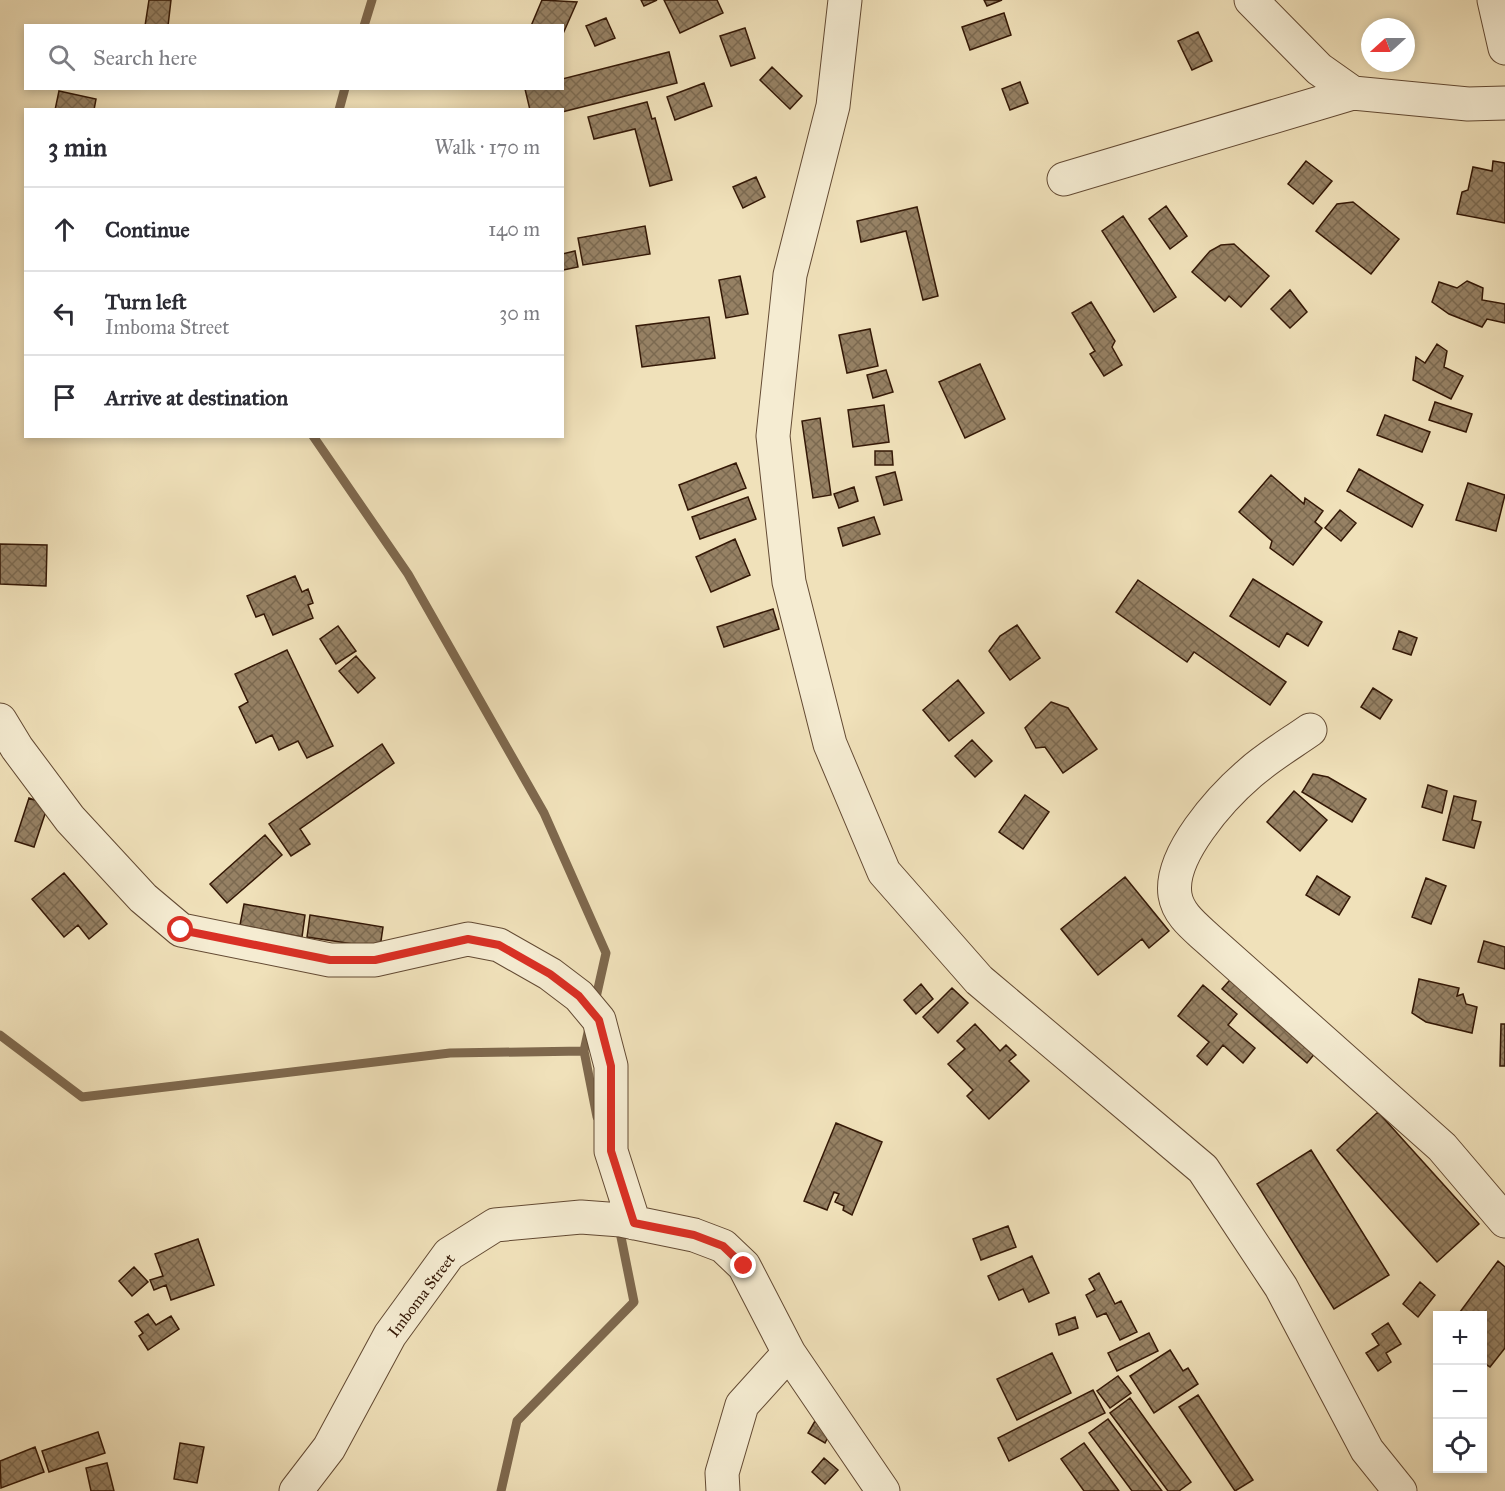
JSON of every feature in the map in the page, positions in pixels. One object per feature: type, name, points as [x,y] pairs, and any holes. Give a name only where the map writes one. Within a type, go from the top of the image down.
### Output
[{"type":"street","points":[[845,0],[833,106],[790,275],[773,436],[789,582],[830,744],[884,872],[979,980],[1203,1169],[1281,1287],[1367,1450],[1400,1491]]},
{"type":"street","points":[[1251,0],[1319,69],[1353,93]]},
{"type":"street","points":[[1494,0],[1505,48]]},
{"type":"street","points":[[1064,179],[1353,93],[1468,104],[1505,103]]},
{"type":"street","points":[[0,720],[8,747],[70,819],[143,898],[181,930],[330,960],[375,960],[468,939],[499,945],[550,974],[589,1008],[611,1066],[611,1151],[627,1222]]},
{"type":"street","points":[[1310,730],[1250,773],[1193,835],[1175,874],[1175,896],[1184,916],[1207,939],[1442,1147],[1505,1221]]},
{"type":"street","name":"Imboma Street","points":[[296,1491],[328,1448],[390,1335],[449,1254],[495,1224],[581,1217],[627,1222],[694,1235],[723,1246],[744,1266],[789,1353],[873,1480],[883,1491]]},
{"type":"street","points":[[723,1491],[722,1473],[742,1405],[789,1353]]},
{"type":"building","points":[[149,0],[171,0],[168,24],[145,24]]},
{"type":"building","points":[[542,0],[577,2],[564,31],[564,24],[532,24]]},
{"type":"building","points":[[641,0],[657,0],[644,6]]},
{"type":"building","points":[[664,0],[717,0],[723,13],[680,33]]},
{"type":"building","points":[[984,0],[1002,0],[987,6]]},
{"type":"building","points":[[1004,13],[1011,35],[970,50],[962,27]]},
{"type":"building","points":[[606,18],[615,38],[595,46],[586,26]]},
{"type":"building","points":[[745,28],[755,58],[731,66],[720,36]]},
{"type":"building","points":[[1198,32],[1212,61],[1192,70],[1178,41]]},
{"type":"building","points":[[669,52],[677,83],[564,111],[564,108],[530,108],[525,90],[564,90],[564,78]]},
{"type":"building","points":[[772,67],[802,96],[790,109],[760,80]]},
{"type":"building","points":[[1020,82],[1028,103],[1010,110],[1002,89]]},
{"type":"building","points":[[704,83],[712,106],[675,120],[667,97]]},
{"type":"building","points":[[59,91],[96,99],[94,108],[55,108]]},
{"type":"building","points":[[647,102],[652,119],[655,118],[672,180],[650,186],[635,129],[594,139],[588,117]]},
{"type":"building","points":[[1306,161],[1332,181],[1313,204],[1288,184]]},
{"type":"building","points":[[1493,161],[1505,163],[1505,223],[1457,214],[1462,192],[1468,190],[1473,167],[1492,171]]},
{"type":"building","points":[[756,177],[765,197],[743,208],[733,187]]},
{"type":"building","points":[[1353,202],[1399,239],[1371,274],[1316,231],[1337,204]]},
{"type":"building","points":[[1166,206],[1187,236],[1170,249],[1149,219]]},
{"type":"building","points":[[917,207],[938,296],[923,300],[906,231],[861,242],[857,221]]},
{"type":"building","points":[[1123,216],[1176,297],[1154,312],[1102,231]]},
{"type":"building","points":[[645,226],[650,254],[583,265],[578,238]]},
{"type":"building","points":[[1234,244],[1269,276],[1241,307],[1229,296],[1225,301],[1192,272],[1210,251],[1221,245]]},
{"type":"building","points":[[575,251],[578,267],[564,270],[564,254]]},
{"type":"building","points":[[740,276],[748,314],[726,318],[719,280]]},
{"type":"building","points":[[1467,281],[1483,288],[1482,300],[1505,304],[1505,323],[1487,319],[1482,327],[1449,314],[1432,302],[1439,282],[1457,288]]},
{"type":"building","points":[[1290,290],[1307,312],[1290,328],[1271,309]]},
{"type":"building","points":[[1091,302],[1115,341],[1112,347],[1122,365],[1104,376],[1090,354],[1095,351],[1072,313]]},
{"type":"building","points":[[709,317],[715,358],[642,367],[636,326]]},
{"type":"building","points":[[870,329],[878,366],[847,373],[839,335]]},
{"type":"building","points":[[1437,344],[1447,351],[1444,367],[1463,376],[1451,399],[1413,380],[1416,357],[1425,363]]},
{"type":"building","points":[[980,364],[1005,419],[965,438],[939,382]]},
{"type":"building","points":[[886,370],[893,392],[873,398],[867,375]]},
{"type":"building","points":[[1435,402],[1472,414],[1466,432],[1429,420]]},
{"type":"building","points":[[884,405],[889,442],[853,447],[848,410]]},
{"type":"building","points":[[1385,415],[1430,432],[1422,452],[1377,435]]},
{"type":"building","points":[[820,418],[831,495],[813,498],[802,421]]},
{"type":"building","points":[[875,451],[892,451],[893,465],[875,465]]},
{"type":"building","points":[[736,463],[746,488],[688,510],[679,485]]},
{"type":"building","points":[[1359,469],[1423,505],[1412,527],[1347,491]]},
{"type":"building","points":[[895,472],[902,500],[884,505],[876,477]]},
{"type":"building","points":[[1271,475],[1304,504],[1305,498],[1323,511],[1315,522],[1322,528],[1293,565],[1270,548],[1272,541],[1239,512]]},
{"type":"building","points":[[1468,483],[1505,495],[1496,531],[1456,520]]},
{"type":"building","points":[[854,487],[858,501],[839,508],[834,494]]},
{"type":"building","points":[[748,497],[756,519],[700,539],[692,517]]},
{"type":"building","points":[[1340,510],[1356,523],[1341,541],[1325,528]]},
{"type":"building","points":[[874,517],[880,534],[843,546],[838,528]]},
{"type":"building","points":[[735,539],[750,575],[711,592],[696,557]]},
{"type":"building","points":[[0,544],[47,545],[46,586],[0,584]]},
{"type":"building","points":[[295,576],[302,592],[308,589],[313,603],[308,605],[313,618],[273,635],[264,614],[256,617],[247,596]]},
{"type":"building","points":[[1253,579],[1322,622],[1308,646],[1287,633],[1279,647],[1230,616]]},
{"type":"building","points":[[1138,580],[1286,682],[1270,705],[1194,652],[1187,662],[1116,612]]},
{"type":"building","points":[[773,609],[779,629],[724,647],[717,627]]},
{"type":"building","points":[[1017,625],[1040,658],[1010,680],[989,651],[1000,636]]},
{"type":"building","points":[[338,626],[356,651],[336,664],[320,639]]},
{"type":"building","points":[[1399,631],[1417,638],[1411,655],[1393,649]]},
{"type":"building","points":[[287,650],[333,746],[307,758],[298,741],[279,750],[272,735],[256,743],[239,707],[248,702],[235,674]]},
{"type":"building","points":[[356,656],[375,678],[358,693],[339,671]]},
{"type":"building","points":[[958,680],[984,713],[949,741],[923,710]]},
{"type":"building","points":[[1373,688],[1392,700],[1380,719],[1361,707]]},
{"type":"building","points":[[1051,702],[1068,708],[1097,749],[1063,773],[1045,747],[1036,748],[1025,728]]},
{"type":"building","points":[[972,740],[992,761],[975,777],[955,756]]},
{"type":"building","points":[[382,744],[394,763],[300,829],[310,844],[291,856],[269,824]]},
{"type":"building","points":[[1313,774],[1328,777],[1366,799],[1352,822],[1302,792]]},
{"type":"building","points":[[1428,785],[1447,791],[1442,813],[1422,807]]},
{"type":"building","points":[[1294,791],[1327,820],[1300,851],[1267,822]]},
{"type":"building","points":[[1025,795],[1049,812],[1023,849],[999,832]]},
{"type":"building","points":[[1454,796],[1476,801],[1472,820],[1481,822],[1474,848],[1443,840]]},
{"type":"building","points":[[29,798],[48,805],[34,847],[15,841]]},
{"type":"building","points":[[265,835],[282,855],[227,903],[210,884]]},
{"type":"building","points":[[64,873],[107,924],[89,939],[78,925],[64,937],[32,899]]},
{"type":"building","points":[[1317,876],[1350,897],[1339,915],[1306,895]]},
{"type":"building","points":[[1125,877],[1169,931],[1149,948],[1142,939],[1098,975],[1061,929]]},
{"type":"building","points":[[1426,878],[1446,886],[1431,924],[1412,917]]},
{"type":"building","points":[[244,904],[305,915],[302,937],[240,925]]},
{"type":"building","points":[[310,915],[383,927],[380,948],[307,937]]},
{"type":"building","points":[[1484,941],[1505,947],[1505,969],[1478,962]]},
{"type":"building","points":[[1237,972],[1321,1046],[1307,1063],[1222,989]]},
{"type":"building","points":[[1419,979],[1459,988],[1457,996],[1463,994],[1466,1004],[1477,1007],[1472,1033],[1426,1022],[1412,1013]]},
{"type":"building","points":[[921,984],[933,999],[916,1014],[904,1000]]},
{"type":"building","points":[[1203,985],[1237,1014],[1228,1025],[1255,1048],[1243,1063],[1223,1045],[1207,1065],[1197,1056],[1209,1042],[1178,1016]]},
{"type":"building","points":[[952,988],[968,1003],[938,1033],[923,1017]]},
{"type":"building","points":[[975,1024],[1000,1051],[1006,1045],[1016,1055],[1009,1061],[1029,1081],[989,1119],[967,1096],[973,1090],[948,1064],[965,1049],[957,1041]]},
{"type":"building","points":[[1501,1024],[1505,1024],[1505,1066],[1500,1066]]},
{"type":"building","points":[[1378,1112],[1479,1224],[1437,1262],[1337,1150]]},
{"type":"building","points":[[836,1123],[882,1142],[852,1215],[843,1210],[844,1206],[835,1202],[839,1194],[834,1192],[827,1210],[804,1201]]},
{"type":"building","points":[[1311,1150],[1389,1275],[1334,1309],[1257,1184]]},
{"type":"building","points":[[1008,1226],[1016,1247],[981,1260],[973,1239]]},
{"type":"building","points":[[198,1239],[214,1285],[171,1300],[166,1285],[154,1290],[150,1280],[163,1276],[155,1254]]},
{"type":"building","points":[[1032,1256],[1049,1293],[1029,1302],[1023,1289],[999,1300],[988,1276]]},
{"type":"building","points":[[1498,1261],[1505,1267],[1505,1348],[1490,1367],[1487,1365],[1487,1311],[1461,1311]]},
{"type":"building","points":[[134,1267],[148,1282],[132,1296],[119,1281]]},
{"type":"building","points":[[1099,1273],[1115,1304],[1121,1301],[1137,1332],[1120,1340],[1106,1313],[1097,1317],[1086,1295],[1095,1290],[1089,1279]]},
{"type":"building","points":[[1420,1282],[1435,1295],[1418,1317],[1403,1304]]},
{"type":"building","points":[[148,1314],[156,1325],[171,1316],[179,1329],[148,1350],[139,1336],[143,1333],[135,1322]]},
{"type":"building","points":[[1075,1317],[1078,1328],[1059,1335],[1056,1324]]},
{"type":"building","points":[[1388,1323],[1401,1344],[1386,1353],[1391,1362],[1378,1371],[1366,1353],[1379,1345],[1372,1334]]},
{"type":"building","points":[[1149,1333],[1158,1351],[1117,1371],[1108,1353]]},
{"type":"building","points":[[1170,1350],[1183,1371],[1188,1368],[1198,1384],[1154,1413],[1130,1376]]},
{"type":"building","points":[[1052,1353],[1071,1393],[1017,1420],[997,1379]]},
{"type":"building","points":[[1118,1376],[1131,1393],[1110,1408],[1097,1391]]},
{"type":"building","points":[[1093,1390],[1105,1413],[1009,1461],[998,1438]]},
{"type":"building","points":[[1198,1395],[1253,1480],[1235,1491],[1179,1407]]},
{"type":"building","points":[[1130,1398],[1191,1482],[1179,1491],[1168,1491],[1110,1413]]},
{"type":"building","points":[[1108,1419],[1162,1491],[1132,1491],[1089,1433]]},
{"type":"building","points":[[815,1421],[831,1431],[825,1443],[808,1433]]},
{"type":"building","points":[[98,1432],[105,1453],[49,1472],[42,1451]]},
{"type":"building","points":[[180,1443],[204,1447],[197,1483],[174,1479]]},
{"type":"building","points":[[1084,1443],[1119,1491],[1084,1491],[1061,1459]]},
{"type":"building","points":[[35,1447],[44,1472],[1,1488],[0,1461]]},
{"type":"building","points":[[824,1458],[838,1470],[825,1484],[812,1472]]},
{"type":"building","points":[[107,1463],[114,1491],[91,1491],[86,1468]]},
{"type":"waterway","points":[[365,24],[372,0]]},
{"type":"waterway","points":[[340,108],[344,90]]},
{"type":"waterway","points":[[314,438],[408,574],[544,813],[606,953],[595,1002]]},
{"type":"waterway","points":[[589,1028],[584,1051],[597,1117]]},
{"type":"waterway","points":[[0,1035],[82,1097],[450,1053],[584,1051]]},
{"type":"waterway","points":[[501,1491],[517,1421],[634,1302],[619,1227]]},
{"type":"route","points":[[181,930],[330,960],[375,960],[468,939],[499,945],[550,974],[579,996],[599,1020],[611,1066],[613,1105],[611,1151],[634,1223],[694,1235],[723,1246],[744,1266]]}]
